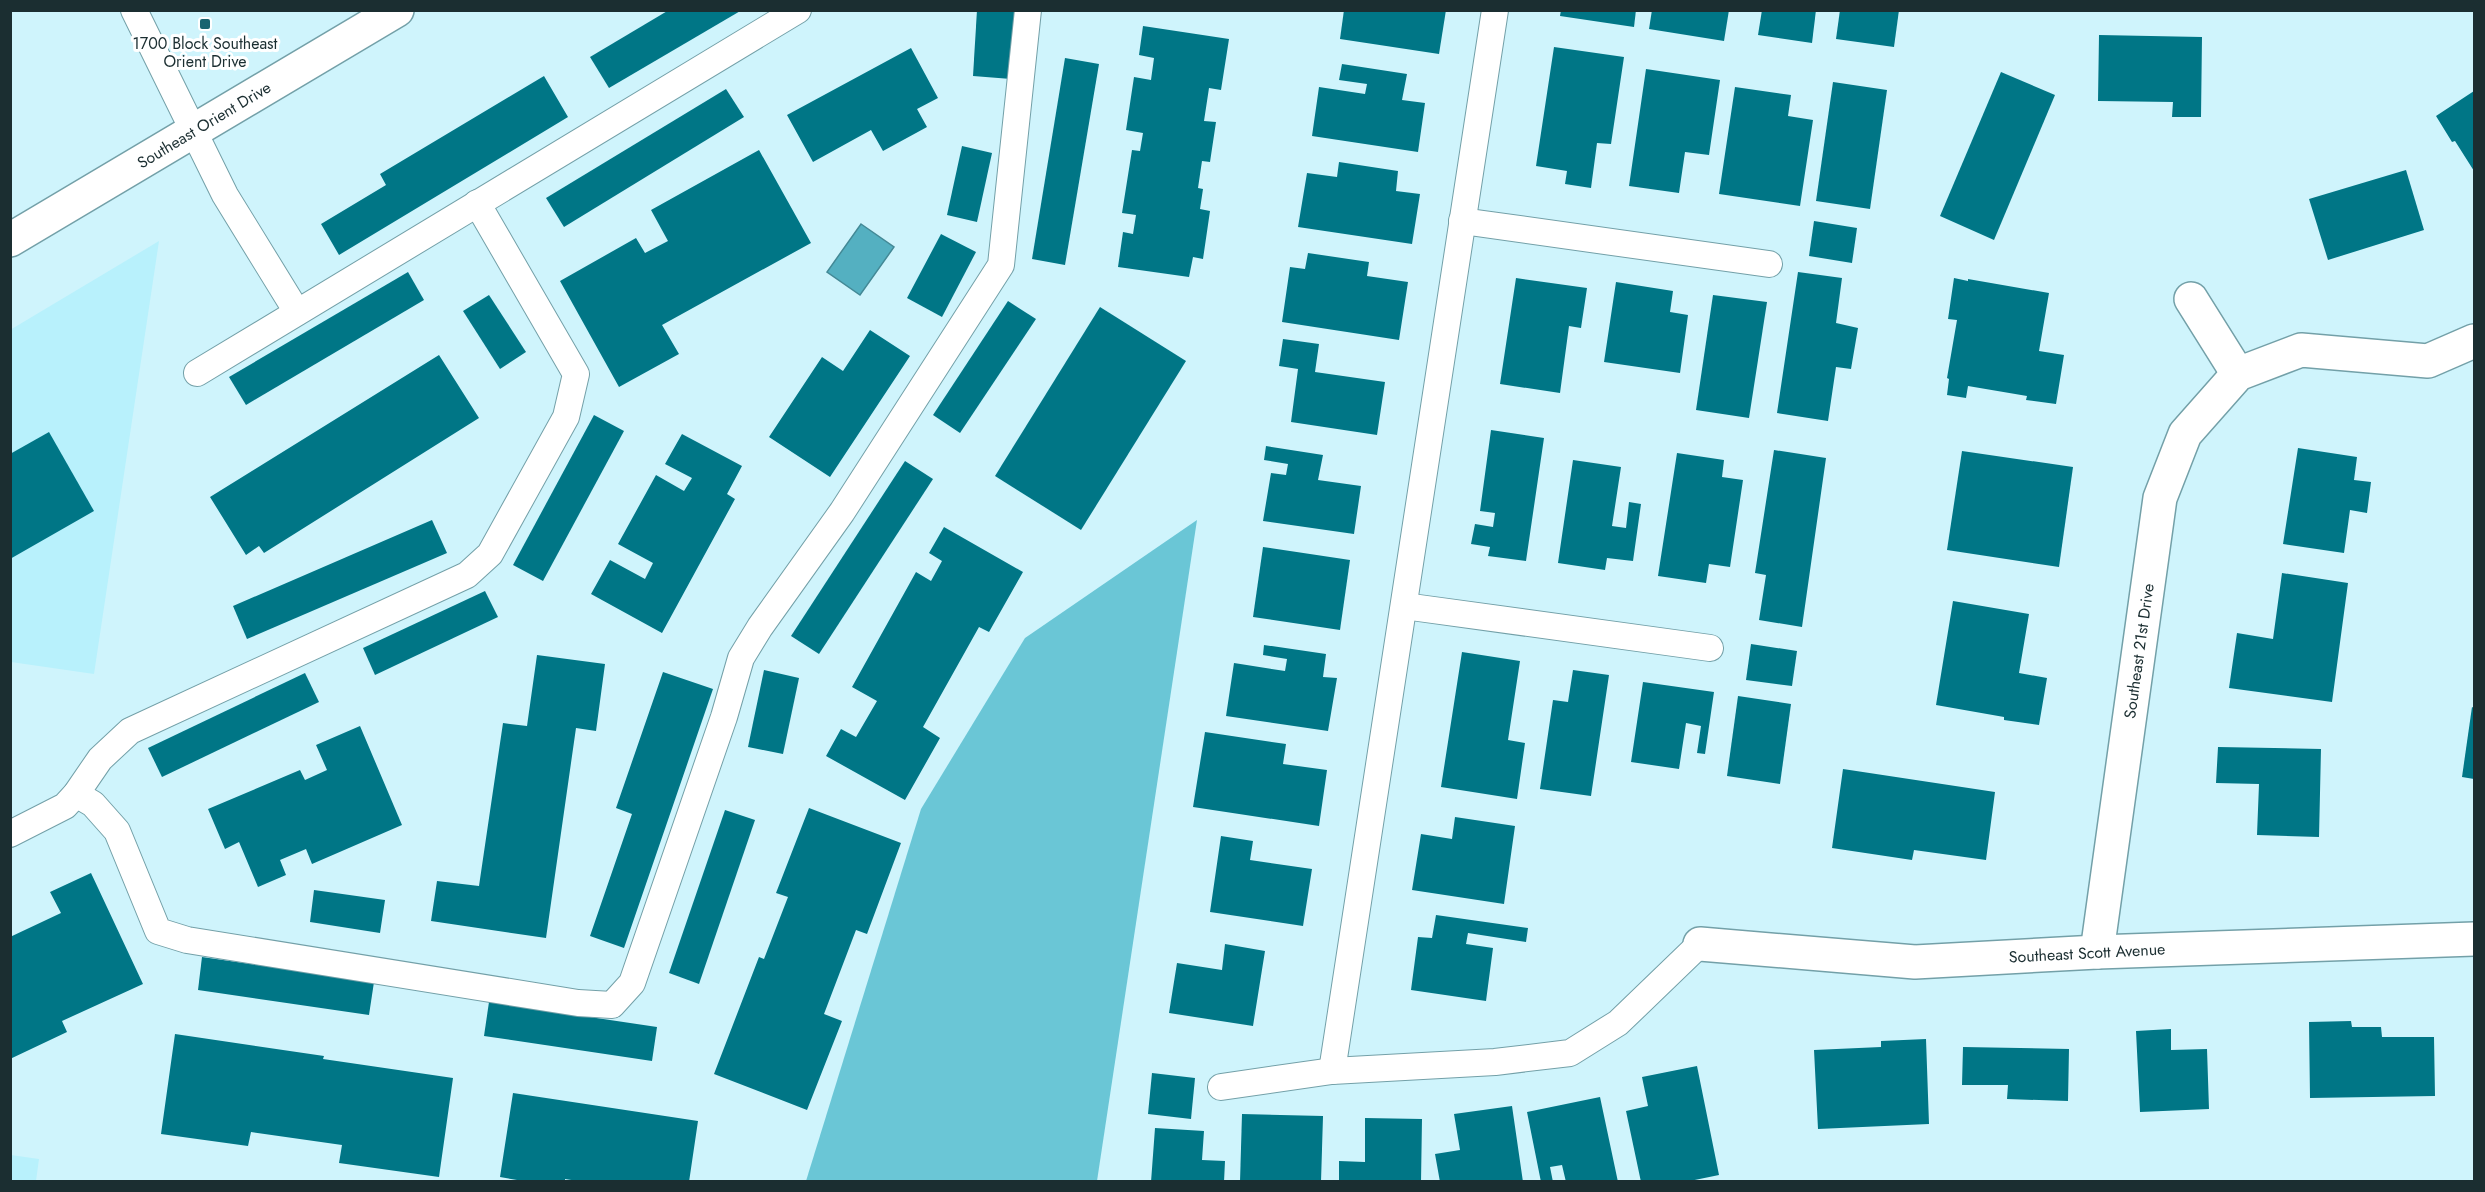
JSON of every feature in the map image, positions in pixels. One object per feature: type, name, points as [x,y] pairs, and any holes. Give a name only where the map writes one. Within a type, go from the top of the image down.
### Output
[{"type":"street","name":"Southeast Orient Drive","points":[[10,240],[397,10]]},
{"type":"street","points":[[2191,298],[2238,374]]},
{"type":"street","name":"Southeast 21st Drive","points":[[2097,952],[2160,498],[2186,434],[2238,374],[2301,350],[2428,361],[2475,341]]},
{"type":"street","name":"Southeast Scott Avenue","points":[[1700,944],[1915,962],[2097,952],[2475,939]]},
{"type":"lane","points":[[134,10],[225,195],[297,312]]},
{"type":"lane","points":[[197,373],[798,10]]},
{"type":"lane","points":[[76,794],[93,804],[117,831],[158,931],[187,940],[566,1001],[612,1005],[632,983],[724,717],[741,658],[760,627],[842,512],[1001,265],[1028,10]]},
{"type":"lane","points":[[1332,1071],[1495,10]]},
{"type":"lane","points":[[10,834],[65,806],[100,759],[130,731],[467,575],[490,554],[566,417],[576,374],[477,203]]},
{"type":"lane","points":[[1462,221],[1769,264]]},
{"type":"lane","points":[[1404,606],[1710,648]]},
{"type":"lane","points":[[1221,1087],[1332,1071],[1495,1062],[1570,1053],[1618,1023],[1700,944]]},
{"type":"shaded area","points":[[861,224],[894,247],[860,295],[827,272]]},
{"type":"shaded area","points":[[159,241],[94,674],[11,662],[10,330]]},
{"type":"shaded area","points":[[1197,520],[1097,1181],[806,1181],[921,809],[1025,638]]},
{"type":"shaded area","points":[[11,1155],[39,1159],[36,1181],[11,1181]]},
{"type":"building","points":[[669,10],[742,10],[609,88],[590,57]]},
{"type":"building","points":[[977,10],[1016,10],[1011,79],[973,76]]},
{"type":"building","points":[[1344,10],[1446,10],[1439,54],[1340,39]]},
{"type":"building","points":[[1561,10],[1636,10],[1634,27],[1560,16]]},
{"type":"building","points":[[1652,10],[1729,10],[1724,41],[1649,29]]},
{"type":"building","points":[[1762,10],[1816,10],[1812,43],[1758,35]]},
{"type":"building","points":[[1840,10],[1899,10],[1894,47],[1836,39]]},
{"type":"building","points":[[1143,26],[1229,39],[1221,90],[1209,88],[1204,121],[1216,122],[1210,162],[1202,161],[1198,188],[1203,189],[1200,209],[1210,211],[1203,259],[1193,257],[1189,277],[1118,267],[1123,232],[1133,234],[1136,215],[1122,213],[1132,150],[1140,151],[1143,133],[1126,130],[1134,77],[1151,80],[1154,58],[1139,55]]},
{"type":"building","points":[[2099,35],[2202,37],[2201,117],[2172,117],[2173,102],[2098,101]]},
{"type":"building","points":[[1554,47],[1624,57],[1611,144],[1597,143],[1591,188],[1565,184],[1567,171],[1536,166]]},
{"type":"building","points":[[911,48],[938,98],[917,109],[927,127],[883,151],[871,130],[813,162],[787,115]]},
{"type":"building","points":[[1065,58],[1099,64],[1065,265],[1032,259]]},
{"type":"building","points":[[1342,64],[1407,74],[1402,100],[1425,103],[1418,152],[1312,136],[1319,87],[1365,94],[1367,84],[1339,80]]},
{"type":"building","points":[[1646,69],[1720,80],[1709,155],[1685,152],[1679,193],[1629,186]]},
{"type":"building","points":[[2001,72],[2055,95],[1994,240],[1940,216]]},
{"type":"building","points":[[544,76],[568,117],[339,255],[321,224],[386,185],[380,174]]},
{"type":"building","points":[[1833,82],[1887,90],[1870,209],[1816,201]]},
{"type":"building","points":[[1735,87],[1791,95],[1788,116],[1813,120],[1800,206],[1719,194]]},
{"type":"building","points":[[726,89],[744,117],[564,227],[546,198]]},
{"type":"building","points":[[2474,91],[2474,171],[2436,116]]},
{"type":"building","points":[[962,146],[992,153],[977,222],[947,215]]},
{"type":"building","points":[[759,150],[811,243],[662,325],[679,354],[619,387],[560,281],[636,238],[645,253],[668,241],[651,210]]},
{"type":"building","points":[[1339,162],[1398,171],[1396,191],[1420,194],[1412,244],[1298,227],[1307,173],[1337,177]]},
{"type":"building","points":[[2406,170],[2424,230],[2328,260],[2309,199]]},
{"type":"building","points":[[1814,221],[1857,228],[1852,263],[1809,256]]},
{"type":"building","points":[[941,234],[976,252],[942,317],[907,298]]},
{"type":"building","points":[[1308,253],[1369,262],[1367,276],[1408,282],[1399,340],[1282,322],[1290,267],[1305,269]]},
{"type":"building","points":[[408,272],[424,300],[246,405],[229,377]]},
{"type":"building","points":[[1798,272],[1842,278],[1836,323],[1858,328],[1851,369],[1836,367],[1828,421],[1777,413]]},
{"type":"building","points":[[1516,278],[1587,288],[1581,328],[1569,326],[1560,393],[1500,384]]},
{"type":"building","points":[[1954,278],[2049,293],[2039,351],[2064,355],[2056,404],[2026,400],[2027,396],[1968,386],[1966,398],[1947,395],[1949,379],[1947,378],[1957,320],[1948,319]]},
{"type":"building","points":[[1616,282],[1673,291],[1670,312],[1688,315],[1680,373],[1604,362]]},
{"type":"building","points":[[489,295],[526,352],[500,369],[463,311]]},
{"type":"building","points":[[1713,295],[1767,302],[1749,418],[1696,410]]},
{"type":"building","points":[[1008,301],[1036,319],[960,433],[933,415]]},
{"type":"building","points":[[1100,307],[1186,361],[1081,530],[995,476]]},
{"type":"building","points":[[870,330],[910,356],[830,477],[769,437],[822,357],[843,371]]},
{"type":"building","points":[[1283,339],[1319,344],[1315,372],[1385,382],[1377,435],[1291,422],[1298,369],[1279,366]]},
{"type":"building","points":[[439,355],[479,418],[264,553],[259,546],[246,555],[210,497]]},
{"type":"building","points":[[594,415],[624,431],[543,581],[513,565]]},
{"type":"building","points":[[1491,430],[1544,438],[1526,561],[1488,556],[1490,547],[1471,544],[1475,524],[1493,527],[1495,513],[1480,511]]},
{"type":"building","points":[[49,432],[94,511],[10,559],[10,454]]},
{"type":"building","points":[[682,434],[742,466],[727,494],[735,499],[662,633],[591,594],[610,560],[645,579],[653,563],[618,544],[656,475],[684,491],[692,478],[665,464]]},
{"type":"building","points":[[1266,446],[1323,455],[1318,480],[1361,486],[1354,534],[1263,521],[1271,473],[1286,475],[1288,464],[1264,460]]},
{"type":"building","points":[[2298,448],[2357,457],[2354,480],[2371,482],[2367,513],[2350,510],[2344,553],[2283,544]]},
{"type":"building","points":[[1774,450],[1826,458],[1802,627],[1759,620],[1766,575],[1755,573]]},
{"type":"building","points":[[1962,451],[2073,467],[2059,567],[1947,550]]},
{"type":"building","points":[[1677,453],[1724,460],[1722,477],[1743,480],[1730,567],[1709,564],[1706,583],[1658,576]]},
{"type":"building","points":[[1573,460],[1621,467],[1612,526],[1626,528],[1629,502],[1641,504],[1633,561],[1607,558],[1605,570],[1558,563]]},
{"type":"building","points":[[905,461],[933,479],[819,654],[791,636]]},
{"type":"building","points":[[432,520],[447,553],[247,639],[233,606]]},
{"type":"building","points":[[944,527],[1023,572],[989,632],[979,627],[923,727],[940,738],[905,800],[826,756],[841,729],[856,737],[877,701],[852,687],[916,572],[931,581],[942,561],[929,553]]},
{"type":"building","points":[[1263,547],[1350,560],[1340,630],[1253,617]]},
{"type":"building","points":[[2282,573],[2348,583],[2332,702],[2229,688],[2237,633],[2273,639]]},
{"type":"building","points":[[485,591],[498,617],[375,675],[363,648]]},
{"type":"building","points":[[1953,601],[2029,614],[2019,673],[2047,678],[2039,725],[1936,705]]},
{"type":"building","points":[[1751,644],[1797,651],[1792,686],[1746,680]]},
{"type":"building","points":[[1264,645],[1326,654],[1323,677],[1337,678],[1328,731],[1226,716],[1234,663],[1285,671],[1287,659],[1263,655]]},
{"type":"building","points":[[1462,652],[1520,661],[1508,740],[1525,743],[1517,799],[1441,787]]},
{"type":"building","points":[[537,655],[605,664],[596,731],[576,728],[546,938],[431,921],[437,881],[479,886],[503,723],[527,726]]},
{"type":"building","points":[[764,670],[799,678],[783,754],[748,747]]},
{"type":"building","points":[[1573,670],[1609,675],[1591,796],[1540,789],[1553,700],[1568,702]]},
{"type":"building","points":[[663,672],[713,689],[624,948],[590,936],[632,814],[616,808]]},
{"type":"building","points":[[305,673],[319,702],[162,777],[148,748]]},
{"type":"building","points":[[1643,682],[1714,692],[1705,754],[1697,753],[1701,726],[1686,723],[1679,769],[1631,762]]},
{"type":"building","points":[[1738,696],[1791,704],[1780,784],[1727,776]]},
{"type":"building","points":[[2472,707],[2474,708],[2474,779],[2462,777]]},
{"type":"building","points":[[360,726],[402,825],[312,864],[306,849],[280,860],[286,875],[258,887],[239,842],[225,849],[208,809],[300,770],[305,780],[327,770],[316,745]]},
{"type":"building","points":[[1205,732],[1286,744],[1283,764],[1327,770],[1319,826],[1193,807]]},
{"type":"building","points":[[2218,747],[2321,749],[2319,837],[2257,835],[2259,784],[2216,783]]},
{"type":"building","points":[[1843,769],[1995,792],[1986,860],[1914,850],[1912,860],[1832,848]]},
{"type":"building","points":[[809,808],[901,843],[867,934],[856,930],[824,1014],[842,1021],[807,1110],[714,1074],[759,957],[764,959],[788,897],[776,893]]},
{"type":"building","points":[[725,810],[755,820],[699,984],[669,973]]},
{"type":"building","points":[[1455,817],[1515,826],[1504,904],[1412,890],[1421,834],[1452,839]]},
{"type":"building","points":[[1221,836],[1253,841],[1250,860],[1312,869],[1303,926],[1210,912]]},
{"type":"building","points":[[91,873],[143,984],[62,1021],[67,1032],[10,1059],[10,937],[61,913],[50,892]]},
{"type":"building","points":[[314,890],[385,900],[380,933],[310,922]]},
{"type":"building","points":[[1436,915],[1528,928],[1526,942],[1468,933],[1466,944],[1493,948],[1486,1001],[1411,990],[1418,937],[1432,938]]},
{"type":"building","points":[[1225,944],[1265,951],[1253,1026],[1169,1013],[1177,963],[1222,970]]},
{"type":"building","points":[[202,957],[374,982],[369,1015],[198,990]]},
{"type":"building","points":[[489,1002],[657,1027],[652,1061],[484,1036]]},
{"type":"building","points":[[2351,1021],[2352,1027],[2381,1027],[2382,1037],[2434,1037],[2435,1096],[2310,1098],[2309,1022]]},
{"type":"building","points":[[2171,1029],[2171,1050],[2207,1049],[2209,1109],[2140,1112],[2136,1031]]},
{"type":"building","points":[[175,1034],[453,1078],[439,1177],[339,1163],[342,1145],[251,1132],[248,1146],[161,1134]]},
{"type":"building","points":[[1926,1039],[1929,1124],[1818,1129],[1814,1050],[1881,1047],[1881,1041]]},
{"type":"building","points":[[1963,1047],[2069,1049],[2068,1101],[2007,1099],[2008,1085],[1962,1085]]},
{"type":"building","points":[[1697,1066],[1719,1175],[1685,1182],[1641,1182],[1626,1111],[1648,1106],[1642,1077]]},
{"type":"building","points":[[1152,1073],[1195,1078],[1191,1119],[1148,1114]]},
{"type":"building","points":[[513,1093],[698,1121],[689,1182],[584,1182],[565,1179],[565,1182],[529,1182],[500,1177]]},
{"type":"building","points":[[1600,1097],[1618,1182],[1566,1182],[1562,1165],[1550,1167],[1553,1182],[1541,1182],[1527,1112]]},
{"type":"building","points":[[1512,1106],[1523,1182],[1440,1182],[1435,1154],[1460,1150],[1454,1114]]},
{"type":"building","points":[[1242,1114],[1323,1116],[1321,1182],[1240,1182]]},
{"type":"building","points":[[1365,1118],[1422,1119],[1421,1182],[1339,1182],[1339,1161],[1365,1162]]},
{"type":"building","points":[[1155,1128],[1204,1131],[1202,1160],[1225,1161],[1224,1182],[1151,1182]]},
{"type":"place","name":"1700 Block Southeast Orient Drive","points":[[205,24]]}]
